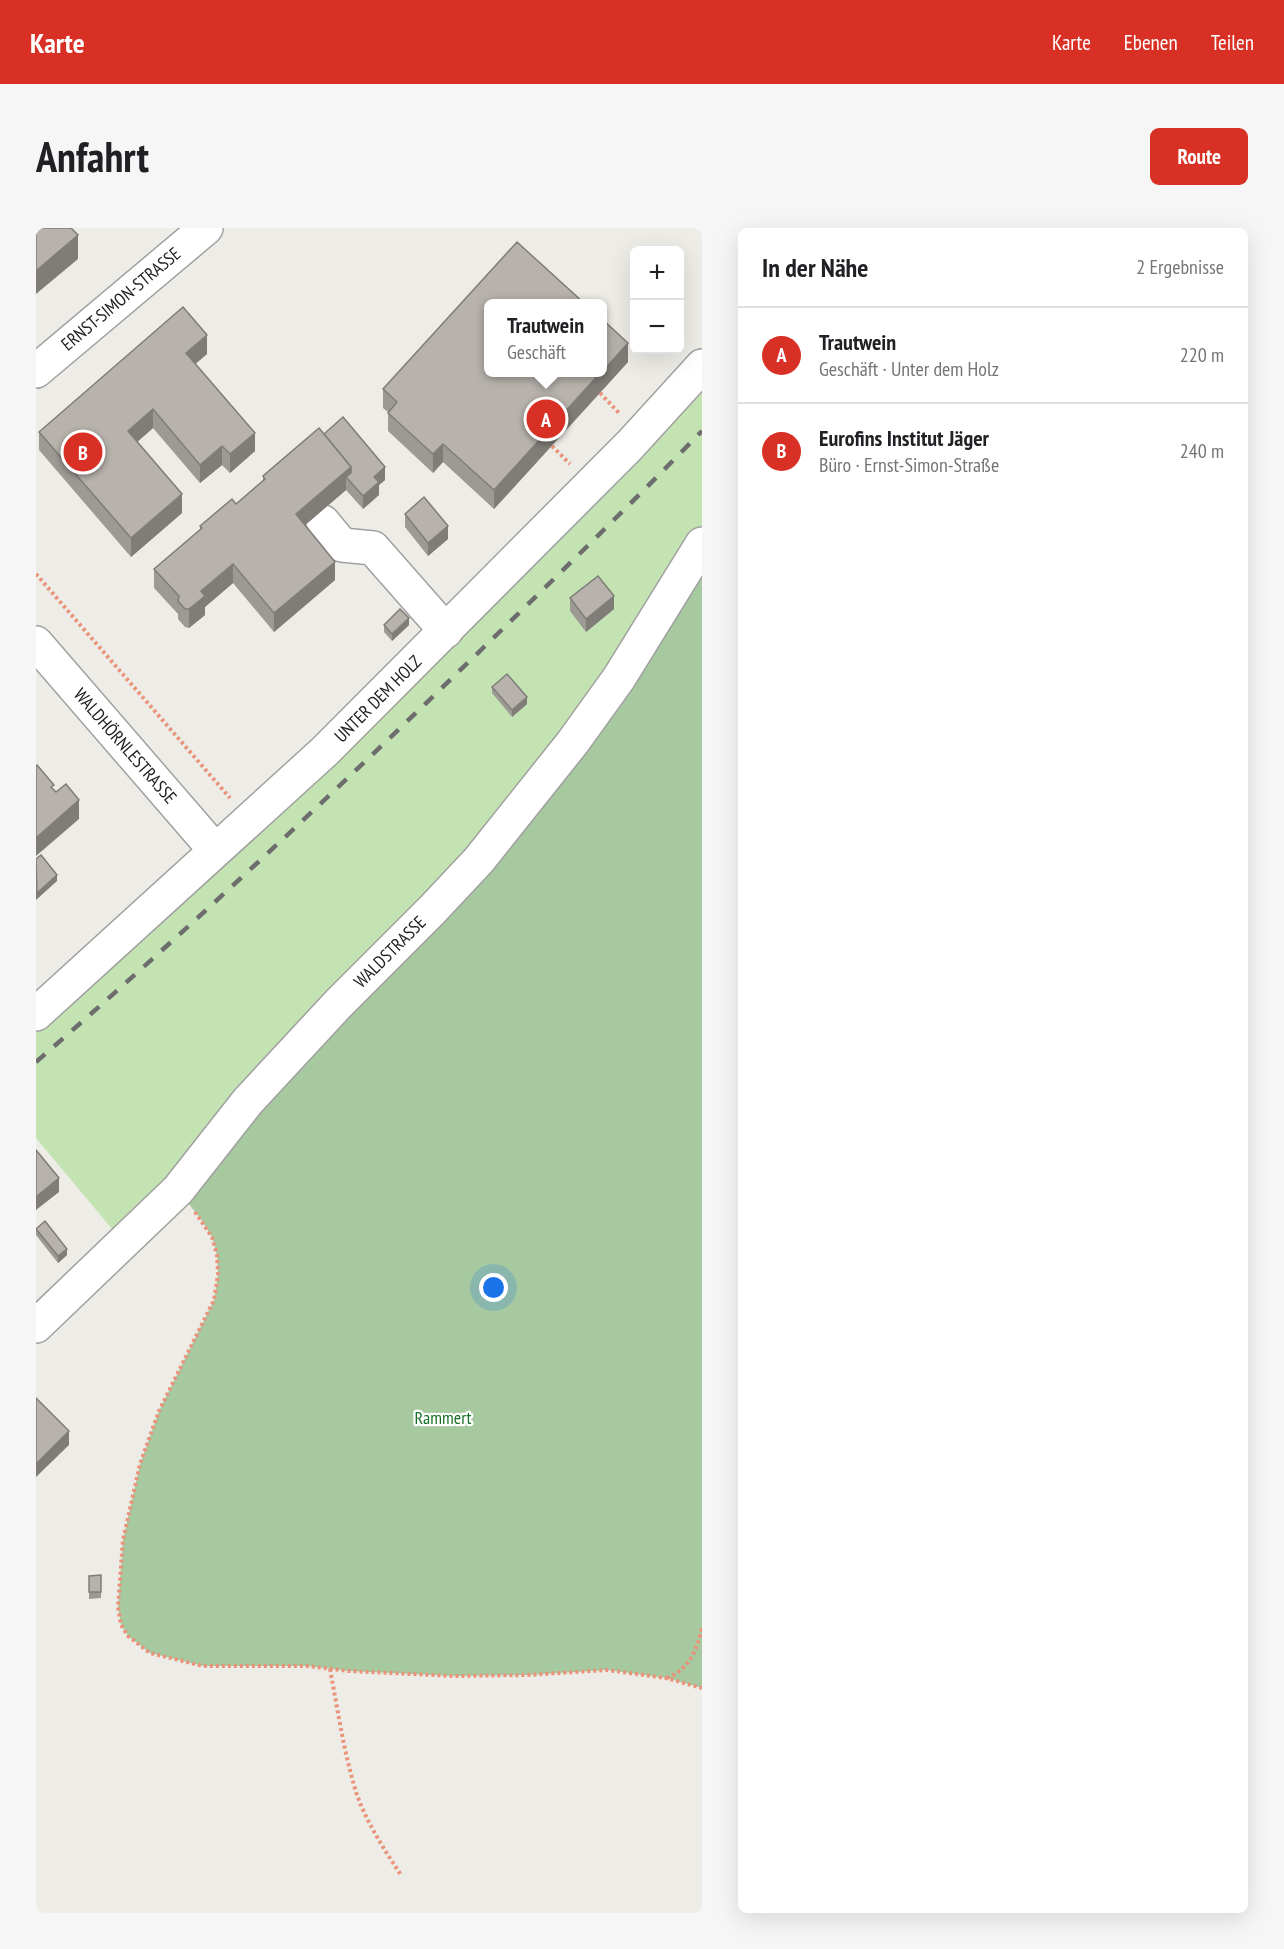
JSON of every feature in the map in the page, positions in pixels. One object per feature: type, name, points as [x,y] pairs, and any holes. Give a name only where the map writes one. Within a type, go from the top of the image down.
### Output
[{"type":"street","name":"ERNST-SIMON-STRASSE","points":[[36,371],[206,228]]},
{"type":"street","name":"UNTER DEM HOLZ","points":[[36,1014],[325,751],[630,445],[702,366]]},
{"type":"street","points":[[323,522],[342,544],[373,548],[446,631]]},
{"type":"street","name":"WALDSTRASSE","points":[[36,1326],[178,1190],[248,1101],[339,1003],[433,909],[478,860],[573,742],[619,678],[702,544]]},
{"type":"street","name":"WALDHÖRNLESTRASSE","points":[[36,643],[214,850]]},
{"type":"path","points":[[36,574],[249,819]]},
{"type":"path","points":[[178,1190],[212,1237],[218,1255],[218,1274],[214,1300],[159,1411],[140,1464],[123,1540],[118,1607],[121,1625],[128,1636],[150,1653],[203,1666],[270,1665],[454,1676],[607,1670],[666,1678],[702,1688]]},
{"type":"path","points":[[666,1678],[683,1670],[696,1650],[702,1627]]},
{"type":"path","points":[[330,1669],[340,1727],[358,1796],[384,1850],[401,1875]]},
{"type":"green space","points":[[702,366],[702,544],[619,678],[123,1242],[36,1138],[36,1014]]},
{"type":"green space","name":"Rammert","points":[[702,544],[702,1688],[666,1678],[607,1670],[528,1675],[454,1676],[349,1671],[307,1666],[203,1666],[150,1653],[128,1636],[121,1625],[118,1607],[123,1540],[140,1464],[159,1411],[214,1300],[218,1274],[217,1255],[212,1237],[178,1190],[433,909]]},
{"type":"building","points":[[36,228],[71,228],[78,235],[36,271]]},
{"type":"building","points":[[517,242],[580,299],[484,299],[484,377],[596,377],[494,490],[443,444],[433,454],[388,413],[397,402],[383,389]]},
{"type":"building","points":[[183,307],[207,335],[186,353],[255,433],[230,454],[222,446],[200,465],[153,409],[128,431],[182,494],[131,538],[39,432]]},
{"type":"building","points":[[607,324],[628,343],[607,367]]},
{"type":"building","points":[[343,417],[385,467],[374,477],[379,482],[363,496],[346,477],[351,473],[351,467],[324,434]]},
{"type":"building","points":[[319,428],[351,467],[296,514],[335,562],[274,613],[233,564],[201,591],[205,596],[189,609],[185,609],[178,601],[179,596],[154,569],[232,499],[236,504],[265,479],[263,476]]},
{"type":"building","points":[[424,497],[448,526],[428,543],[405,514]]},
{"type":"building","points":[[598,576],[614,596],[586,619],[570,598]]},
{"type":"building","points":[[400,609],[409,618],[392,634],[384,625]]},
{"type":"building","points":[[507,674],[527,697],[512,710],[492,687]]},
{"type":"building","points":[[36,766],[54,785],[51,787],[56,792],[66,784],[79,800],[36,838]]},
{"type":"building","points":[[41,855],[57,875],[37,893],[36,859]]},
{"type":"building","points":[[36,1150],[59,1178],[36,1197]]},
{"type":"building","points":[[45,1221],[67,1249],[58,1256],[36,1229]]},
{"type":"building","points":[[36,1398],[69,1431],[36,1464]]},
{"type":"building","points":[[101,1575],[101,1592],[89,1592],[89,1576]]},
{"type":"railway","points":[[36,1062],[150,961],[318,806],[538,595],[702,431]]},
{"type":"place","name":"Trautwein","points":[[546,419]]},
{"type":"place","name":"Eurofins Institut Jäger","points":[[83,452]]}]
